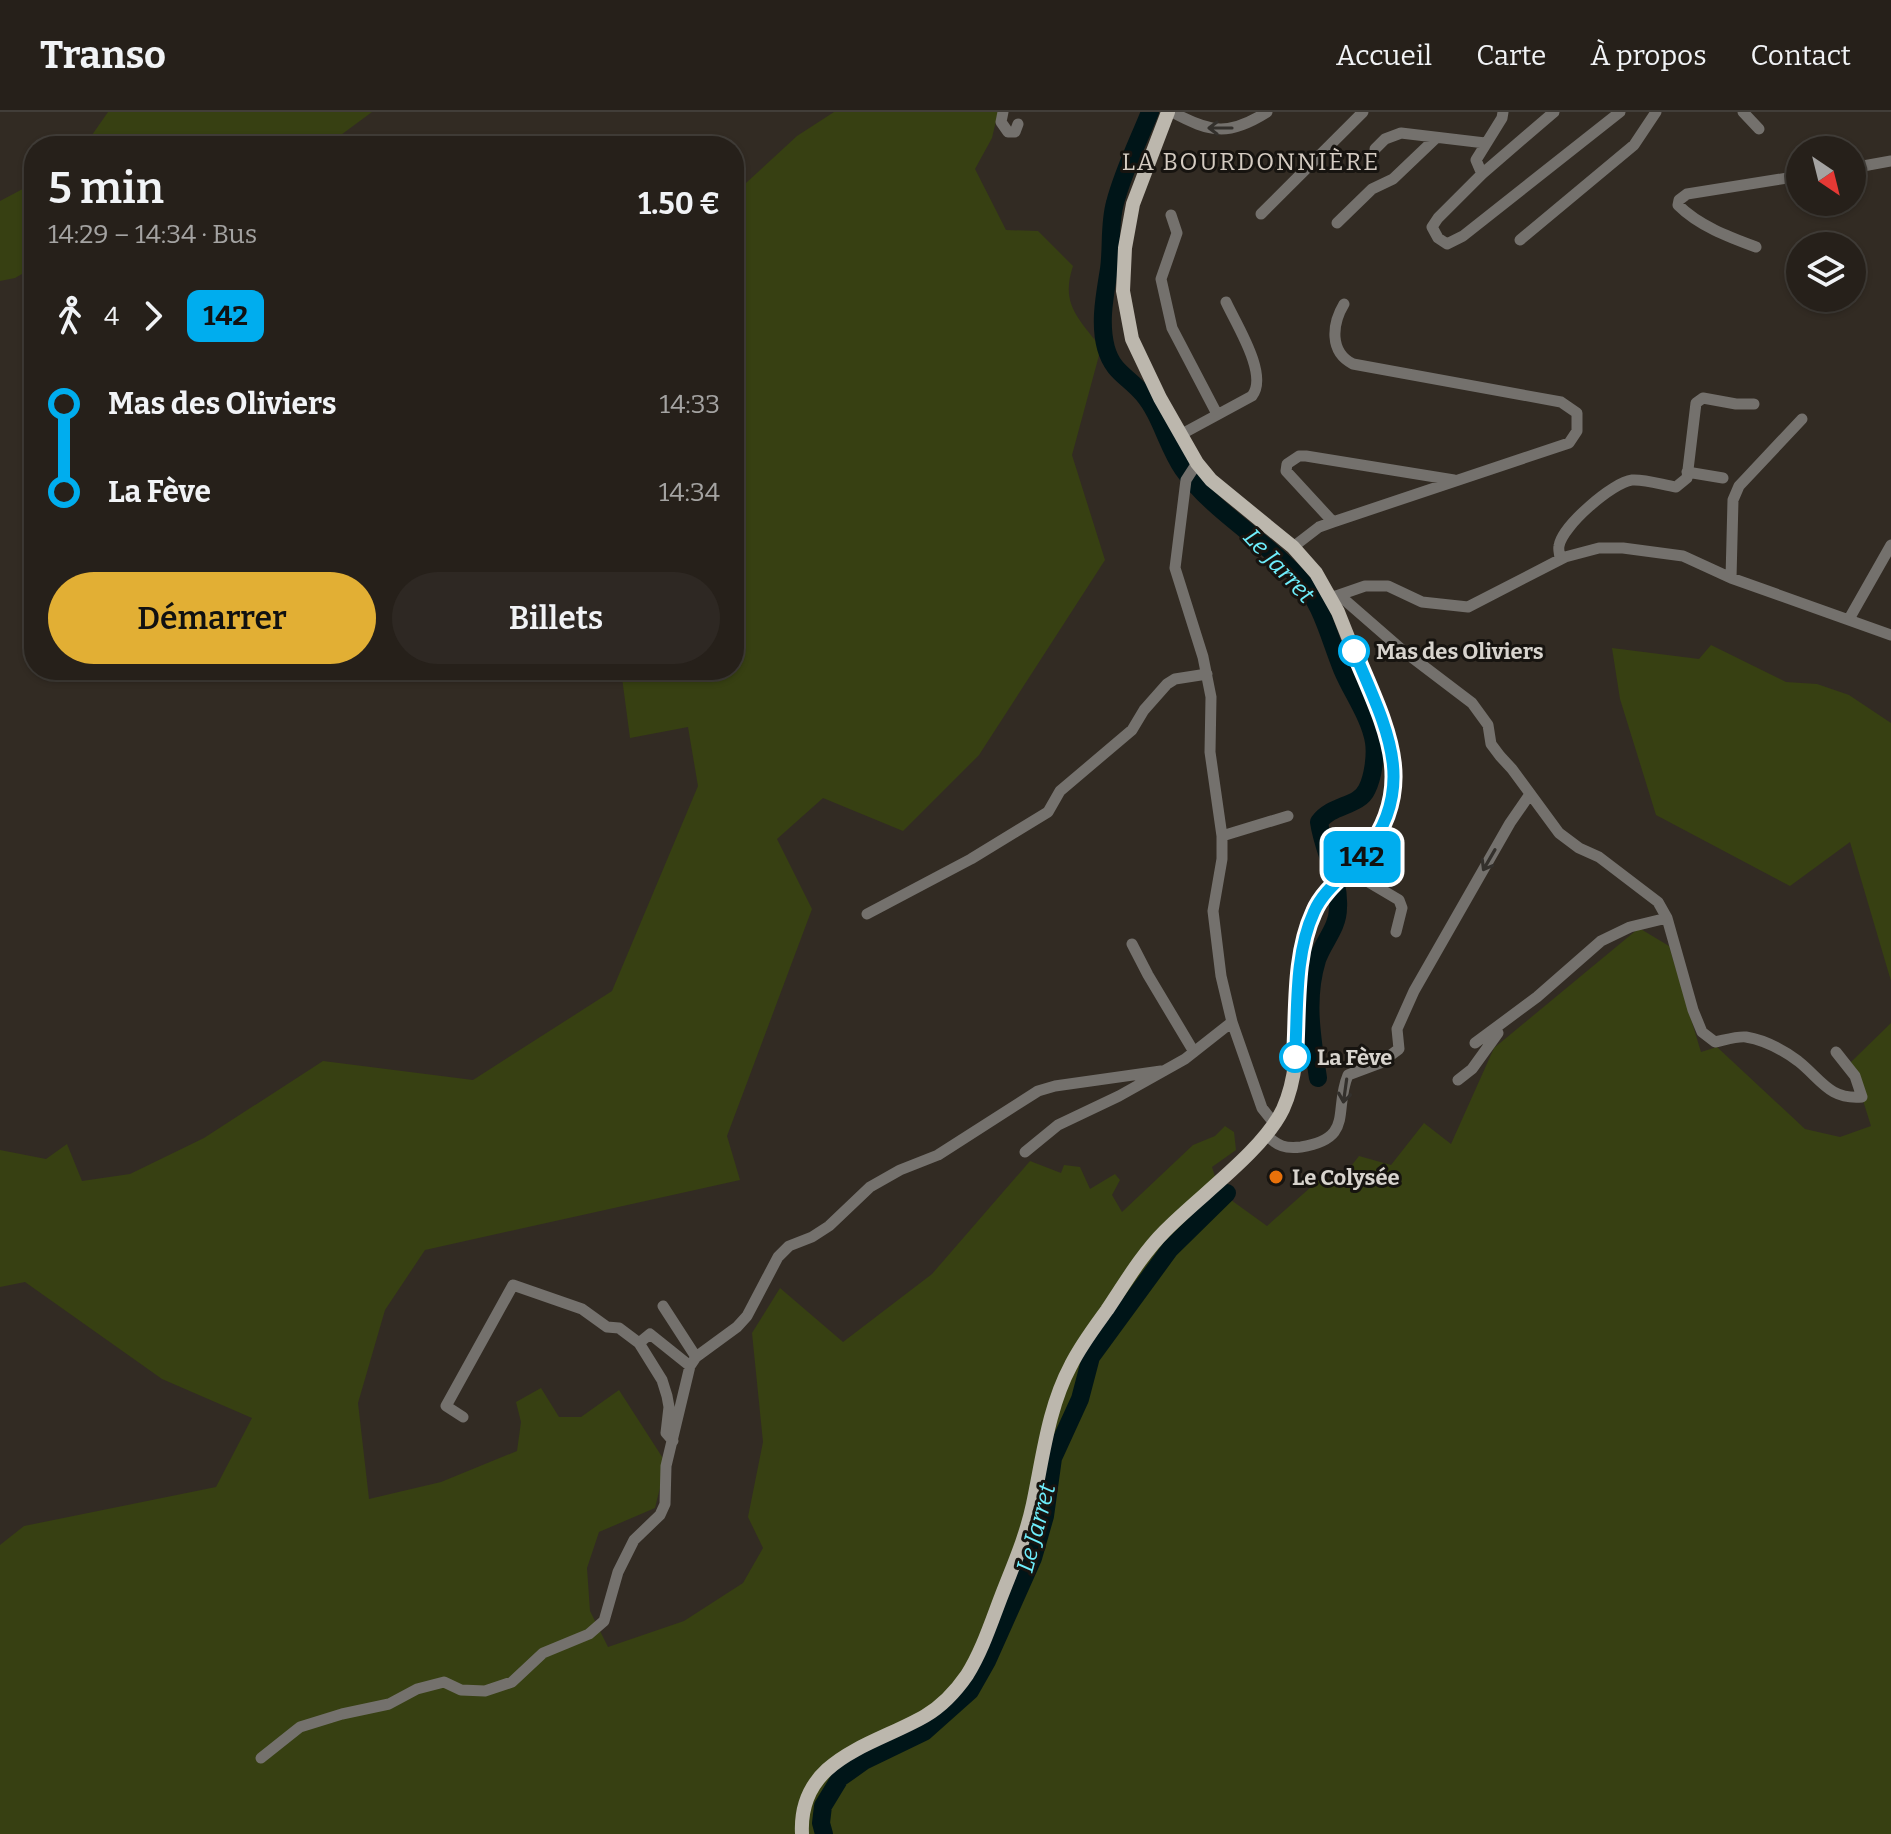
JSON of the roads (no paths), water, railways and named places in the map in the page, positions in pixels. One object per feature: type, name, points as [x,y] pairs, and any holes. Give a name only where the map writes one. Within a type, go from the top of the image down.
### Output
[{"type":"main road","points":[[802,1834],[801,1817],[806,1799],[829,1767],[846,1754],[925,1716],[941,1705],[968,1674],[1023,1543],[1057,1397],[1082,1344],[1154,1242],[1270,1129],[1284,1107],[1293,1075],[1305,939],[1315,909],[1383,827],[1393,796],[1394,760],[1384,724],[1335,596],[1293,547],[1211,480],[1192,471],[1180,435],[1132,339],[1122,274],[1133,204],[1170,112]]},
{"type":"street","points":[[1003,112],[1001,122],[1008,132],[1015,132],[1018,124]]},
{"type":"street","points":[[1170,112],[1196,125],[1226,130],[1267,112]]},
{"type":"street","points":[[1261,214],[1363,112]]},
{"type":"street","points":[[1482,174],[1476,160],[1497,128],[1503,112]]},
{"type":"street","points":[[1554,112],[1482,174],[1438,218],[1432,227],[1438,238],[1447,244],[1463,236],[1620,112]]},
{"type":"street","points":[[1520,240],[1634,145],[1656,112]]},
{"type":"street","points":[[1743,112],[1759,129]]},
{"type":"street","points":[[1375,149],[1385,139],[1401,133],[1485,143]]},
{"type":"street","points":[[1337,223],[1372,189],[1393,179],[1436,138]]},
{"type":"street","points":[[1866,165],[1891,161]]},
{"type":"street","points":[[1756,247],[1725,235],[1697,219],[1678,205],[1679,200],[1694,192],[1786,178]]},
{"type":"street","points":[[1171,215],[1177,233],[1161,279],[1169,316],[1172,328],[1217,414]]},
{"type":"street","points":[[1180,435],[1252,396],[1258,385],[1257,371],[1226,302]]},
{"type":"street","points":[[1293,547],[1319,527],[1569,443],[1577,431],[1577,413],[1561,402],[1345,360],[1339,353],[1334,333],[1337,315],[1344,304]]},
{"type":"street","points":[[1560,559],[1559,546],[1565,534],[1618,484],[1634,479],[1676,487],[1687,478],[1696,403],[1703,398],[1754,404]]},
{"type":"street","points":[[1731,578],[1733,500],[1739,486],[1802,419]]},
{"type":"street","points":[[1333,522],[1286,471],[1287,464],[1293,459],[1306,456],[1459,480]]},
{"type":"street","points":[[1192,471],[1175,568],[1211,697],[1210,752],[1222,836],[1222,859],[1213,911],[1221,976],[1232,1022],[1278,1146],[1289,1149],[1323,1142],[1335,1133],[1341,1121],[1348,1075],[1380,1063],[1399,1049],[1397,1029],[1414,991],[1510,823],[1530,794]]},
{"type":"street","points":[[1687,472],[1723,478]]},
{"type":"street","points":[[1849,619],[1891,545]]},
{"type":"street","points":[[1335,596],[1365,586],[1388,586],[1422,602],[1468,607],[1560,559],[1590,550],[1623,548],[1683,556],[1731,578],[1891,635]]},
{"type":"street","points":[[1335,596],[1472,703],[1488,725],[1491,744],[1559,833],[1579,848],[1599,857],[1658,902],[1667,918],[1702,1032],[1715,1042],[1744,1036],[1772,1045],[1800,1063],[1825,1087],[1846,1098],[1862,1097],[1855,1076],[1836,1052]]},
{"type":"street","points":[[867,914],[971,859],[1048,812],[1060,791],[1132,730],[1144,710],[1167,684],[1175,679],[1207,674]]},
{"type":"street","points":[[1222,836],[1288,816]]},
{"type":"street","points":[[1346,875],[1399,900],[1402,908],[1396,932]]},
{"type":"street","points":[[1475,1043],[1512,1017],[1601,941],[1630,927],[1667,918]]},
{"type":"street","points":[[1132,944],[1194,1052]]},
{"type":"street","points":[[1458,1080],[1472,1069],[1486,1046],[1512,1017]]},
{"type":"street","points":[[1025,1152],[1058,1125],[1119,1096],[1194,1052],[1232,1022]]},
{"type":"street","points":[[261,1758],[300,1727],[389,1704],[417,1689],[444,1682],[461,1690],[485,1691],[500,1687],[512,1682],[543,1653],[589,1634],[604,1621],[615,1580],[634,1540],[660,1515],[665,1504],[666,1466],[693,1362],[731,1333],[747,1316],[778,1257],[789,1246],[829,1226],[870,1187],[900,1170],[938,1155],[1038,1091],[1112,1076],[1161,1071]]},
{"type":"street","points":[[463,1417],[446,1406],[513,1285],[582,1309],[607,1327],[619,1328],[639,1343],[662,1380],[669,1407],[666,1433],[673,1441]]},
{"type":"street","points":[[663,1306],[693,1362]]},
{"type":"street","points":[[639,1343],[650,1334],[693,1362]]},
{"type":"waterway","name":"Le Jarret","points":[[1150,112],[1122,180],[1113,211],[1103,318],[1106,348],[1117,369],[1149,402],[1177,460],[1195,484],[1284,563],[1306,587],[1319,609],[1342,669],[1369,723],[1374,742],[1372,773],[1363,795],[1324,816],[1319,822],[1334,875],[1338,908],[1336,922],[1317,960],[1311,989],[1318,1078]]},
{"type":"waterway","name":"Le Jarret","points":[[824,1834],[821,1823],[823,1806],[840,1778],[864,1761],[924,1732],[970,1691],[987,1661],[1033,1558],[1045,1516],[1053,1458],[1080,1399],[1091,1357],[1170,1249],[1227,1193]]},
{"type":"place","name":"Mas des Oliviers","points":[[1354,651]]},
{"type":"place","name":"La Fève","points":[[1295,1057]]},
{"type":"place","name":"Le Colysée","points":[[1276,1177]]},
{"type":"district","name":"LA BOURDONNIÈRE","points":[[1251,162]]}]
